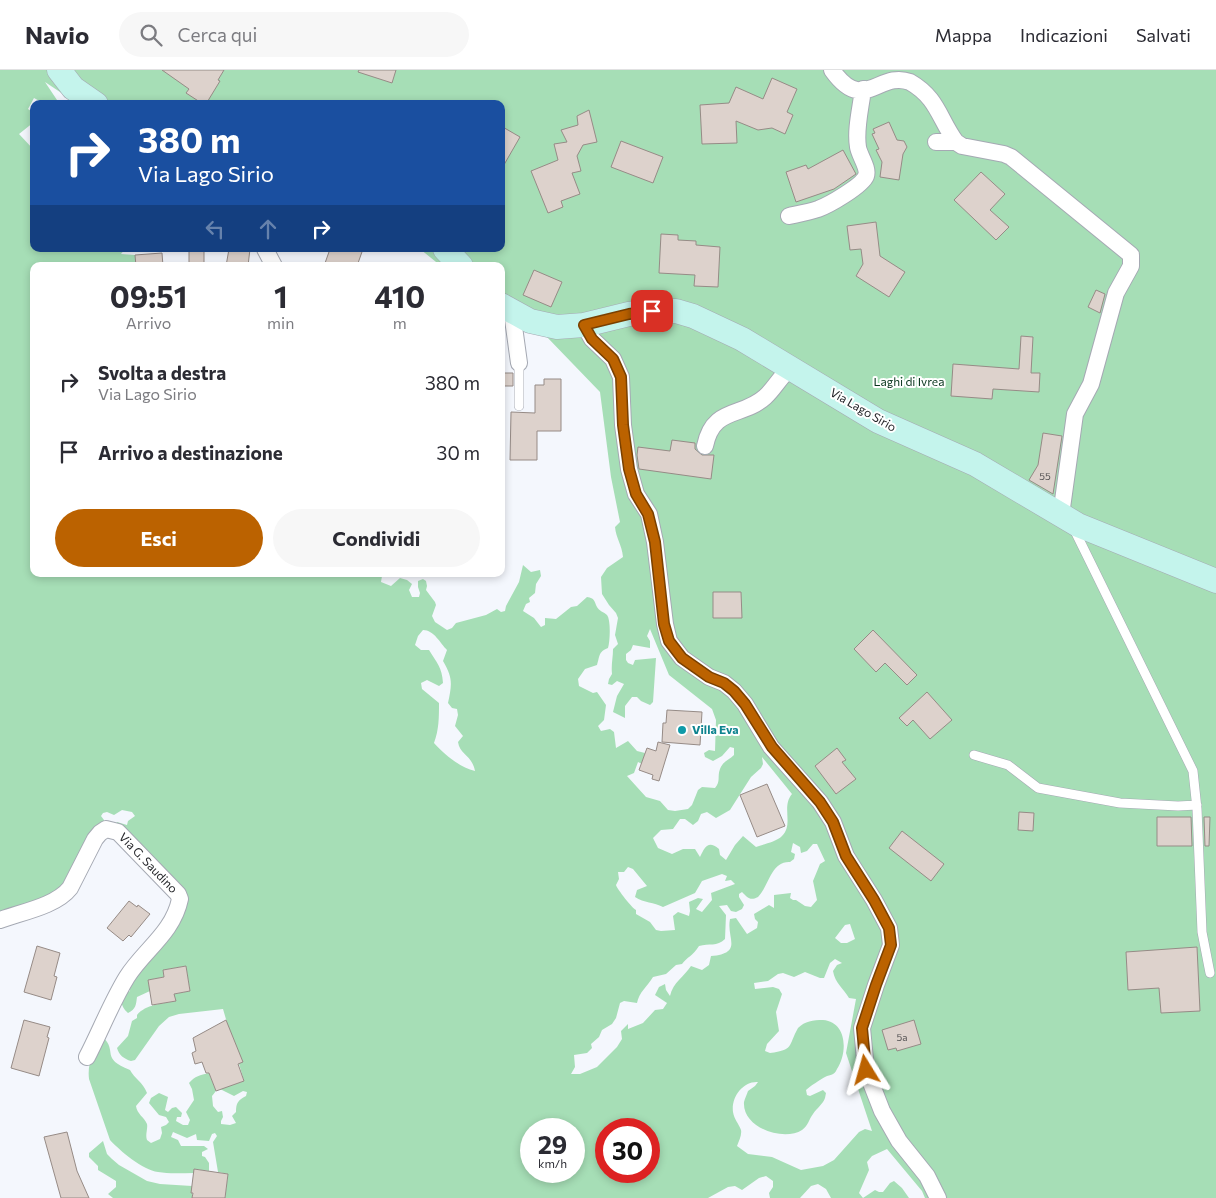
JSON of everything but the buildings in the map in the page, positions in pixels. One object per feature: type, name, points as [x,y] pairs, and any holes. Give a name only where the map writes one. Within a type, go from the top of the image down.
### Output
[{"type":"main road","points":[[59,70],[73,88],[90,100]]},
{"type":"main road","points":[[449,252],[457,262]]},
{"type":"main road","name":"Via Lago Sirio","points":[[507,309],[530,321],[557,327],[584,325],[629,314],[652,311],[676,311],[693,316],[727,331],[792,367],[878,421],[975,464],[1070,521],[1216,581]]},
{"type":"street","points":[[789,216],[819,209],[837,199],[861,182],[866,176],[858,147],[857,90],[840,80],[832,70]]},
{"type":"street","points":[[856,94],[888,79],[900,78],[908,80],[931,98],[956,142],[962,146],[1004,154],[1010,157],[1076,216],[1131,256],[1132,261],[1129,271],[1116,293],[1091,384],[1075,414],[1070,521]]},
{"type":"street","points":[[936,142],[956,142]]},
{"type":"street","points":[[507,309],[519,362]]},
{"type":"street","points":[[584,325],[592,339],[613,359],[621,377],[623,425],[629,469],[636,494],[648,514],[653,532],[664,624],[669,641],[682,658],[709,677],[724,683],[745,704],[772,747],[829,815],[846,856],[889,928],[891,945],[862,1028],[866,1070],[882,1111],[899,1141],[927,1176],[938,1198]]},
{"type":"street","points":[[705,446],[707,433],[715,424],[725,415],[755,404],[792,367]]},
{"type":"street","name":"Via G. Saudino","points":[[0,920],[52,902],[66,894],[95,839],[106,829],[118,832],[178,894],[179,904],[168,928],[125,979],[87,1057]]},
{"type":"lane","points":[[519,362],[519,406]]},
{"type":"lane","points":[[1070,521],[1193,771],[1197,805],[1202,932],[1210,973]]},
{"type":"lane","points":[[974,755],[1008,765],[1038,788],[1120,803],[1197,805]]},
{"type":"green space","name":"Laghi di Ivrea","points":[[0,70],[1216,70],[1216,1198],[925,1198],[922,1191],[887,1149],[872,1156],[867,1162],[869,1170],[859,1193],[863,1198],[831,1198],[826,1189],[818,1184],[811,1186],[800,1198],[770,1198],[769,1193],[773,1187],[773,1181],[766,1176],[759,1178],[742,1190],[735,1186],[728,1187],[708,1198],[225,1198],[228,1174],[218,1172],[213,1142],[217,1136],[215,1133],[212,1134],[209,1141],[197,1140],[196,1134],[187,1138],[173,1132],[171,1137],[178,1140],[181,1146],[204,1146],[208,1149],[202,1152],[202,1156],[209,1163],[209,1171],[194,1169],[194,1173],[162,1173],[152,1171],[132,1159],[110,1140],[89,1079],[90,1062],[103,1037],[115,1062],[130,1070],[147,1093],[136,1106],[147,1124],[146,1138],[151,1143],[160,1139],[161,1127],[169,1122],[166,1117],[159,1115],[149,1103],[151,1098],[159,1093],[168,1097],[165,1110],[168,1112],[176,1107],[182,1113],[181,1117],[177,1117],[176,1121],[183,1125],[188,1125],[190,1120],[186,1112],[194,1100],[189,1083],[198,1076],[209,1073],[216,1091],[212,1096],[213,1106],[218,1112],[222,1111],[221,1124],[230,1125],[236,1123],[232,1116],[236,1112],[238,1102],[246,1096],[247,1092],[243,1091],[234,1096],[220,1089],[244,1081],[223,1009],[179,1014],[169,1017],[159,1026],[135,1060],[131,1061],[120,1055],[117,1048],[128,1036],[132,1021],[137,1018],[141,1011],[154,1005],[175,1001],[174,994],[190,991],[186,966],[163,970],[164,977],[148,980],[150,991],[137,997],[133,1010],[128,1013],[122,1004],[122,998],[130,991],[128,987],[186,905],[115,826],[117,822],[127,825],[128,821],[135,816],[132,812],[122,810],[114,815],[107,812],[103,813],[101,816],[104,820],[104,826],[59,894],[0,915]],"holes":[[[423,630],[434,634],[447,650],[443,661],[451,681],[448,703],[452,708],[457,709],[458,715],[455,726],[463,736],[458,742],[459,746],[475,771],[452,760],[434,743],[438,728],[439,703],[422,689],[421,683],[427,680],[439,686],[443,683],[439,665],[429,650],[421,650],[415,645],[418,636]],[[762,757],[792,794],[787,804],[787,826],[782,836],[756,847],[743,836],[726,860],[720,855],[719,849],[712,845],[707,846],[700,857],[695,849],[683,849],[672,854],[658,848],[653,838],[661,830],[673,829],[680,819],[685,819],[693,825],[698,821],[701,814],[707,812],[716,818],[730,810],[751,777],[761,768],[763,764]],[[793,843],[800,847],[801,853],[807,851],[813,844],[817,844],[825,861],[820,864],[813,881],[817,900],[811,907],[790,898],[791,893],[774,895],[774,908],[769,905],[754,914],[758,922],[757,928],[747,934],[736,918],[730,919],[731,944],[727,952],[711,956],[709,965],[702,970],[691,966],[676,983],[670,996],[665,984],[659,987],[655,995],[667,1003],[663,1009],[655,1010],[643,1023],[628,1029],[628,1024],[621,1031],[622,1039],[617,1047],[597,1067],[580,1074],[571,1074],[575,1067],[574,1055],[587,1053],[592,1048],[591,1044],[599,1037],[602,1030],[612,1024],[616,1018],[620,1003],[624,1001],[637,1003],[641,993],[653,977],[666,974],[676,965],[682,964],[699,946],[716,944],[725,939],[726,915],[719,906],[727,905],[731,911],[736,912],[742,909],[744,905],[739,894],[742,892],[751,899],[758,897],[774,870],[794,859],[795,854],[791,852]],[[628,867],[633,869],[647,886],[637,890],[635,897],[663,907],[695,893],[702,881],[722,874],[727,876],[725,881],[731,880],[735,884],[711,893],[712,900],[702,912],[696,909],[703,899],[698,898],[689,902],[689,916],[678,912],[673,916],[675,930],[661,931],[656,930],[650,922],[636,914],[636,910],[625,899],[616,885],[619,879],[618,872],[624,872]],[[850,924],[855,939],[847,943],[841,943],[835,938],[845,925]],[[835,959],[842,963],[837,965],[833,971],[837,982],[849,998],[856,999],[846,1053],[872,1131],[865,1129],[859,1132],[834,1160],[823,1166],[801,1170],[772,1157],[748,1154],[737,1146],[741,1130],[734,1115],[733,1106],[736,1096],[743,1087],[747,1084],[758,1082],[748,1091],[744,1102],[745,1111],[750,1119],[757,1125],[775,1133],[794,1133],[806,1127],[824,1100],[826,1093],[823,1090],[810,1096],[807,1095],[806,1090],[836,1071],[841,1062],[844,1047],[841,1032],[831,1022],[823,1020],[809,1021],[798,1028],[787,1049],[770,1053],[765,1051],[767,1044],[779,1031],[776,1012],[782,994],[779,989],[773,987],[755,989],[754,983],[768,981],[783,973],[794,977],[805,972],[824,978],[830,963]]]},
{"type":"green space","points":[[103,1141],[107,1154],[119,1165],[147,1181],[160,1184],[192,1186],[192,1198],[113,1198],[108,1194],[116,1187],[116,1181],[98,1170],[98,1166],[89,1157],[89,1153]]},
{"type":"green space","points":[[894,1181],[909,1198],[863,1198],[875,1190],[883,1192]]},
{"type":"place","name":"Villa Eva","points":[[682,730]]},
{"type":"route","points":[[652,311],[629,314],[584,325],[592,339],[613,359],[621,377],[623,425],[629,469],[636,494],[648,514],[655,542],[664,624],[674,650],[709,677],[724,683],[734,691],[745,704],[772,747],[820,802],[833,822],[846,856],[889,928],[891,945],[866,1012],[862,1028],[862,1045],[866,1070]]}]
